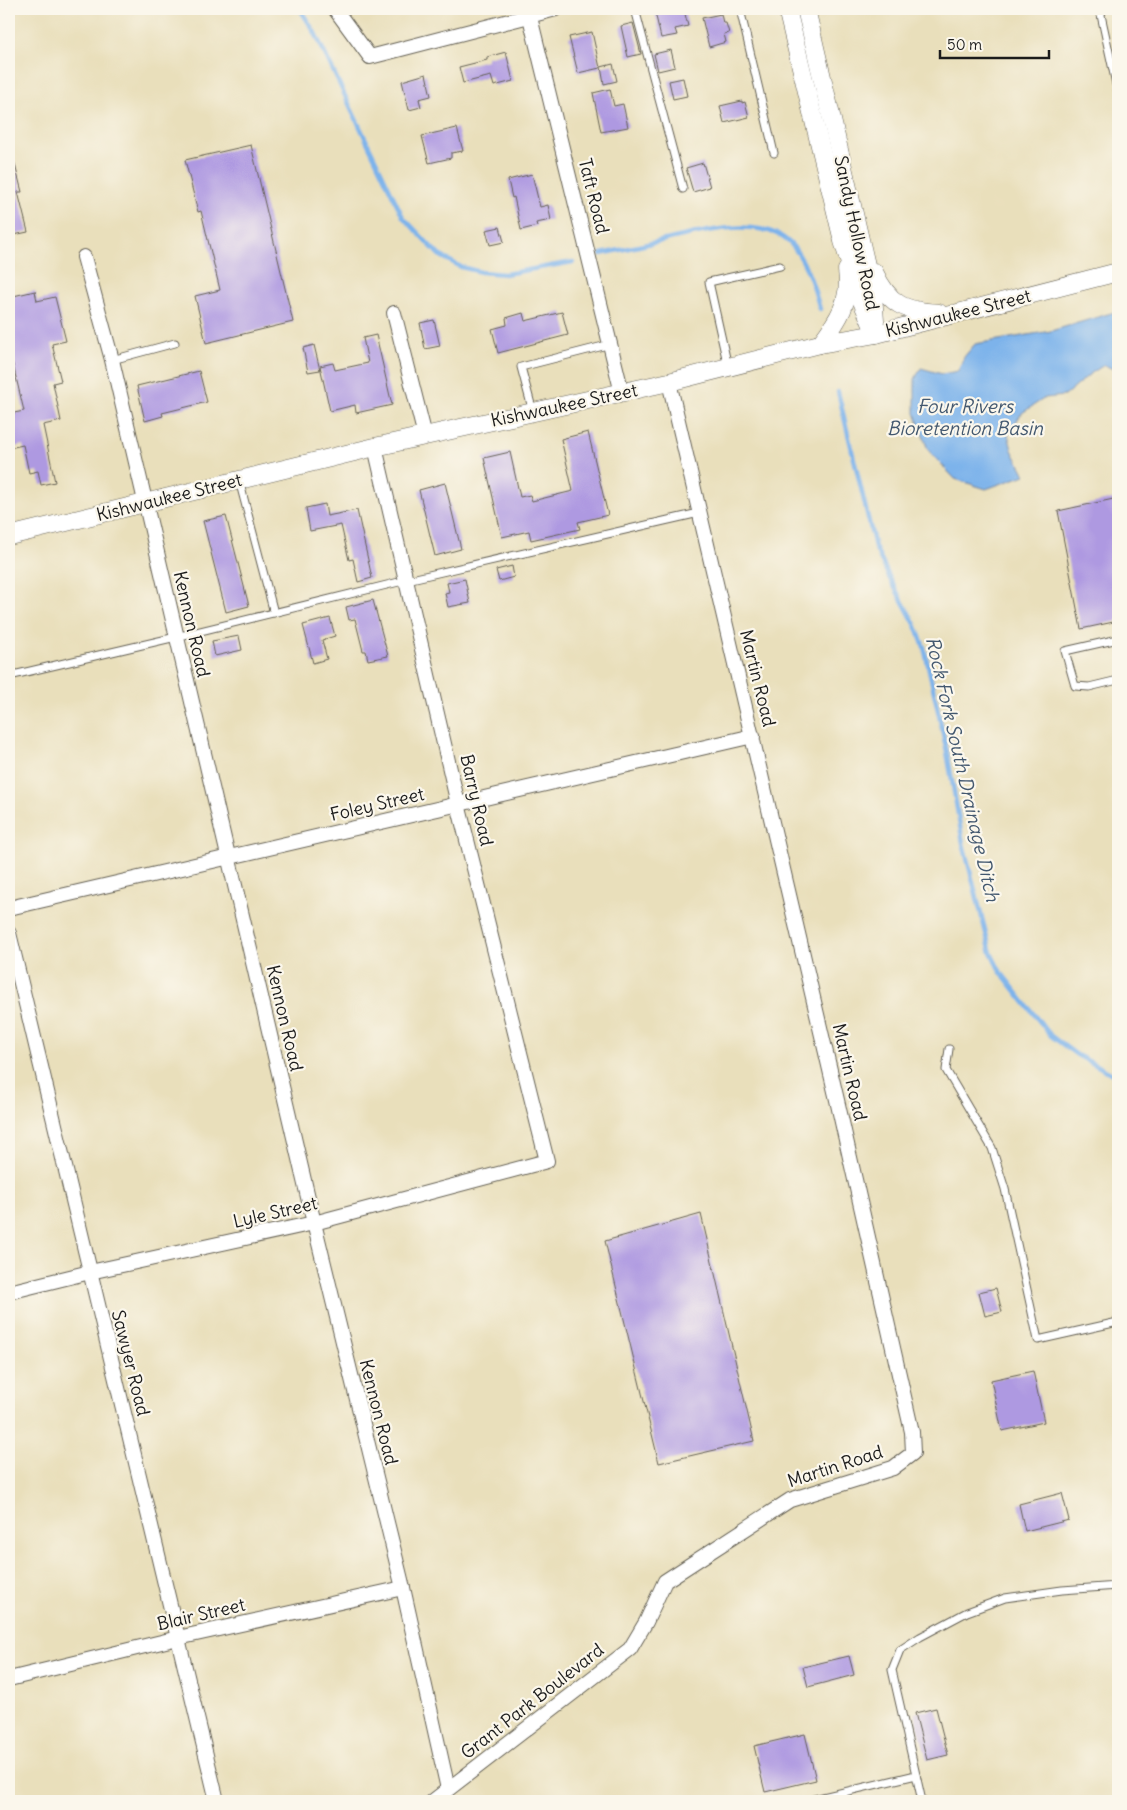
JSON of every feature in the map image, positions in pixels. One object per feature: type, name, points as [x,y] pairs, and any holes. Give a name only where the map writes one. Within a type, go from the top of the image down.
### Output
[{"type":"street","points":[[335,9],[370,57],[529,12],[556,9]]},
{"type":"street","name":"Sandy Hollow Road","points":[[787,9],[843,241],[861,299],[876,334]]},
{"type":"street","name":"Sandy Hollow Road","points":[[806,9],[873,295],[876,334]]},
{"type":"street","name":"Taft Road","points":[[529,12],[622,393]]},
{"type":"street","points":[[820,344],[836,325],[845,304],[848,277],[843,241]]},
{"type":"street","points":[[862,249],[887,295],[903,308],[952,314]]},
{"type":"street","name":"Kennon Road","points":[[84,257],[112,360],[146,503],[314,1223],[403,1588],[448,1789]]},
{"type":"street","name":"Kishwaukee Street","points":[[9,536],[375,447],[622,393],[820,344],[876,334],[1118,272]]},
{"type":"street","points":[[394,313],[425,436]]},
{"type":"street","name":"Martin Road","points":[[646,1622],[665,1581],[790,1500],[893,1468],[913,1453],[912,1432],[753,736],[669,382]]},
{"type":"street","name":"Barry Road","points":[[375,447],[458,804],[547,1161]]},
{"type":"street","name":"Foley Street","points":[[9,908],[753,736]]},
{"type":"street","name":"Sawyer Road","points":[[9,933],[217,1801]]},
{"type":"street","name":"Lyle Street","points":[[9,1292],[90,1272],[314,1223],[547,1161]]},
{"type":"street","name":"Blair Street","points":[[9,1678],[403,1588]]},
{"type":"street","name":"Grant Park Boulevard","points":[[433,1801],[630,1649],[646,1622]]},
{"type":"lane","points":[[635,9],[683,189]]},
{"type":"lane","points":[[740,9],[774,154]]},
{"type":"lane","points":[[1103,9],[1101,15],[1118,93]]},
{"type":"lane","points":[[728,368],[709,282],[780,266]]},
{"type":"lane","points":[[112,360],[176,343]]},
{"type":"lane","points":[[533,412],[521,367],[611,344]]},
{"type":"lane","points":[[239,480],[274,613]]},
{"type":"lane","points":[[9,676],[407,580],[699,513]]},
{"type":"lane","points":[[1118,639],[1065,651],[1075,686],[1089,686],[1118,680]]},
{"type":"lane","points":[[949,1049],[946,1070],[992,1148],[1005,1188],[1038,1340],[1118,1322]]},
{"type":"lane","points":[[922,1801],[892,1670],[900,1650],[967,1612],[1005,1598],[1062,1590],[1118,1586]]},
{"type":"lane","points":[[806,1801],[916,1775]]},
{"type":"water","name":"Four Rivers Bioretention Basin","points":[[1118,311],[1118,371],[1104,365],[1064,396],[1045,398],[1022,413],[1008,434],[1012,450],[1025,475],[986,489],[955,479],[928,450],[915,413],[915,379],[921,368],[942,374],[958,371],[964,357],[975,344],[1051,331]]},
{"type":"building","points":[[670,9],[671,13],[684,10],[688,26],[675,29],[677,35],[661,38],[655,12]]},
{"type":"building","points":[[721,14],[723,23],[726,23],[729,33],[724,34],[726,42],[709,47],[702,18]]},
{"type":"building","points":[[633,23],[641,54],[628,57],[621,26]]},
{"type":"building","points":[[592,32],[600,68],[578,73],[569,37]]},
{"type":"building","points":[[671,50],[675,67],[658,71],[654,54]]},
{"type":"building","points":[[506,52],[513,81],[494,86],[491,76],[463,83],[459,67],[487,60],[487,57]]},
{"type":"building","points":[[613,64],[617,81],[604,84],[601,67]]},
{"type":"building","points":[[426,74],[431,96],[419,99],[421,107],[409,110],[402,81]]},
{"type":"building","points":[[683,78],[687,96],[673,99],[669,81]]},
{"type":"building","points":[[610,89],[614,106],[623,104],[628,127],[601,132],[593,93]]},
{"type":"building","points":[[742,101],[742,103],[745,102],[749,117],[724,123],[720,106]]},
{"type":"building","points":[[457,128],[463,151],[451,153],[451,158],[429,163],[422,136]]},
{"type":"building","points":[[251,145],[293,322],[206,343],[195,296],[220,290],[201,211],[198,212],[185,160]]},
{"type":"building","points":[[9,157],[13,157],[22,192],[18,192],[28,232],[9,236]]},
{"type":"building","points":[[703,163],[710,187],[693,192],[686,168]]},
{"type":"building","points":[[532,174],[540,207],[548,205],[551,220],[536,223],[537,226],[521,230],[514,197],[512,198],[508,180]]},
{"type":"building","points":[[500,227],[504,242],[490,245],[486,230]]},
{"type":"building","points":[[35,291],[37,301],[55,297],[66,341],[52,344],[61,381],[53,383],[61,421],[43,425],[55,482],[41,485],[38,471],[29,473],[23,445],[9,448],[9,414],[24,411],[9,348],[9,297]]},
{"type":"building","points":[[562,312],[568,335],[498,353],[492,329],[507,325],[506,318],[523,313],[525,321]]},
{"type":"building","points":[[434,320],[440,346],[425,349],[420,323]]},
{"type":"building","points":[[376,335],[392,405],[356,413],[355,405],[330,411],[320,366],[333,363],[335,370],[368,363],[363,338]]},
{"type":"building","points":[[314,345],[320,370],[308,372],[303,348]]},
{"type":"building","points":[[199,371],[207,402],[162,413],[163,416],[145,421],[137,386]]},
{"type":"building","points":[[588,432],[608,515],[578,522],[580,529],[531,540],[529,531],[502,537],[484,458],[510,452],[520,497],[530,495],[532,501],[573,491],[561,439]]},
{"type":"building","points":[[445,483],[461,549],[435,556],[419,490]]},
{"type":"building","points":[[1118,498],[1118,621],[1081,629],[1058,511]]},
{"type":"building","points":[[325,504],[327,516],[357,510],[372,578],[358,582],[353,559],[349,560],[341,525],[310,531],[306,508]]},
{"type":"building","points":[[226,516],[249,606],[226,612],[203,521]]},
{"type":"building","points":[[512,566],[514,577],[499,581],[496,570]]},
{"type":"building","points":[[465,579],[470,603],[448,607],[445,593],[449,592],[447,583]]},
{"type":"building","points":[[373,600],[388,656],[368,660],[366,651],[363,651],[355,619],[349,620],[346,607]]},
{"type":"building","points":[[330,618],[335,636],[322,640],[327,659],[313,663],[303,625]]},
{"type":"building","points":[[239,636],[242,650],[215,656],[212,641]]},
{"type":"building","points":[[701,1214],[754,1441],[659,1463],[605,1241]]},
{"type":"building","points":[[996,1288],[1002,1312],[985,1316],[979,1292]]},
{"type":"building","points":[[1033,1371],[1044,1422],[1002,1431],[991,1380]]},
{"type":"building","points":[[1062,1493],[1069,1520],[1025,1531],[1019,1504]]},
{"type":"building","points":[[849,1656],[854,1675],[808,1687],[803,1667]]},
{"type":"building","points":[[936,1708],[948,1755],[927,1760],[915,1713]]},
{"type":"building","points":[[805,1734],[816,1780],[765,1792],[754,1746]]},
{"type":"waterway","name":"Rock Fork South Drainage Ditch","points":[[300,9],[315,33],[403,217],[439,255],[461,267],[481,272],[505,274],[573,262]]},
{"type":"waterway","name":"Rock Fork South Drainage Ditch","points":[[601,254],[715,230],[751,228],[768,231],[783,238],[800,256],[810,278],[820,309]]},
{"type":"waterway","name":"Rock Fork South Drainage Ditch","points":[[838,392],[875,547],[915,624],[924,647],[947,752],[963,843],[991,953],[1000,971],[1051,1036],[1077,1055],[1118,1077]]}]
